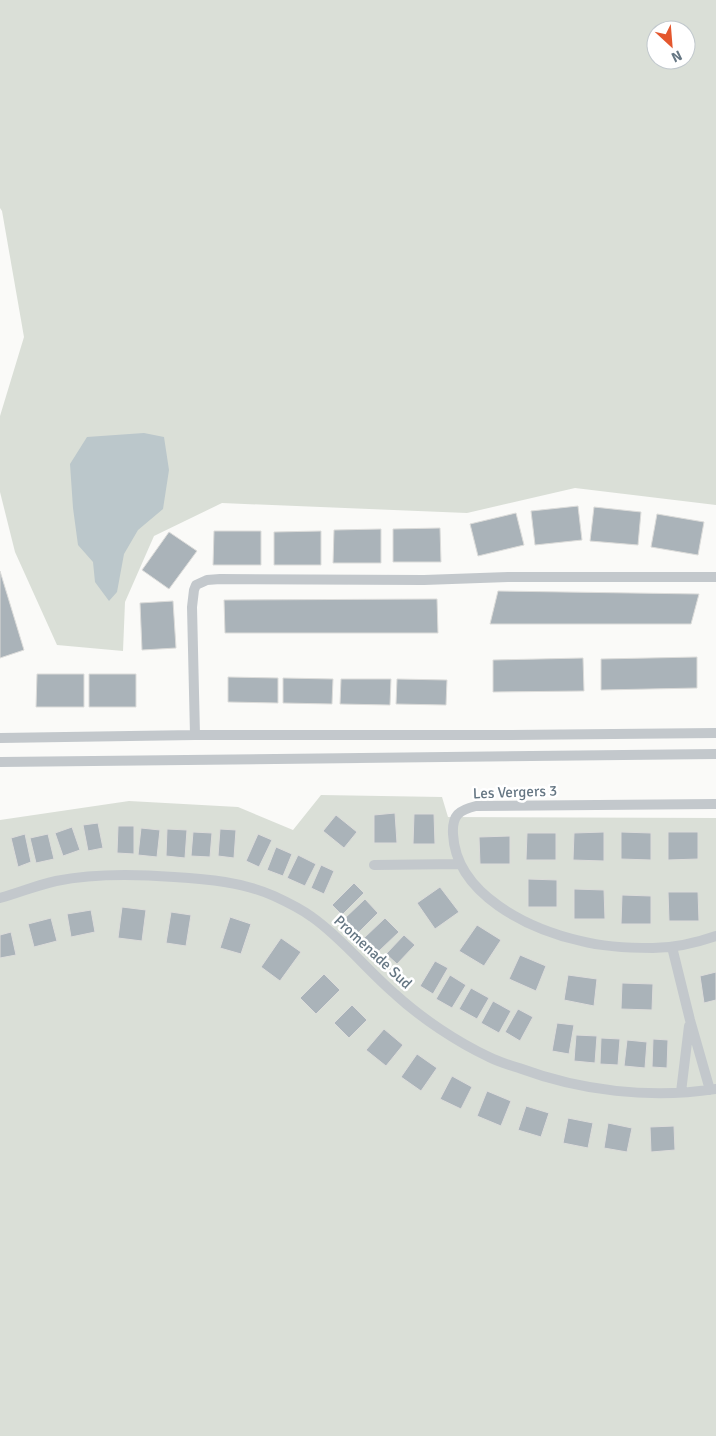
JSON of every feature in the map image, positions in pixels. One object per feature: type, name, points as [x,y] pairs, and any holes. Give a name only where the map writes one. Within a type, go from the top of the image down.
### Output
[{"type":"street","points":[[195,735],[192,607],[194,590],[200,582],[244,579],[424,580],[508,577],[716,577]]},
{"type":"street","points":[[1,735],[716,733]]},
{"type":"street","points":[[0,762],[716,754]]},
{"type":"street","name":"Les Vergers 3","points":[[716,804],[476,806],[465,808],[459,812],[456,816],[453,831],[454,846],[460,864],[472,883],[499,906],[540,928],[589,942],[637,948],[672,947],[716,936]]},
{"type":"street","points":[[374,865],[460,864]]},
{"type":"street","name":"Promenade Sud","points":[[0,898],[57,881],[123,875],[201,879],[255,889],[272,895],[312,917],[396,996],[442,1030],[490,1058],[567,1083],[634,1093],[713,1090]]},
{"type":"street","points":[[672,947],[690,1020],[713,1090]]},
{"type":"street","points":[[681,1092],[690,1020]]},
{"type":"shaded area","points":[[0,0],[716,0],[716,505],[575,488],[467,513],[222,503],[154,536],[125,602],[123,651],[57,645],[15,552],[0,492],[0,416],[24,337],[0,208]]},
{"type":"shaded area","points":[[144,433],[164,437],[169,470],[163,509],[138,530],[124,554],[117,592],[109,601],[95,582],[93,562],[78,545],[70,464],[87,437]]},
{"type":"shaded area","points":[[321,795],[442,797],[448,817],[716,818],[716,1436],[0,1436],[0,820],[129,801],[238,807],[293,830]]},
{"type":"building","points":[[578,506],[582,540],[535,545],[531,511]]},
{"type":"building","points":[[594,507],[641,512],[638,545],[590,541]]},
{"type":"building","points":[[516,513],[524,545],[478,556],[470,524]]},
{"type":"building","points":[[657,514],[704,522],[698,555],[651,547]]},
{"type":"building","points":[[440,528],[441,562],[393,562],[393,529]]},
{"type":"building","points":[[381,529],[381,563],[333,563],[334,530]]},
{"type":"building","points":[[214,531],[261,531],[261,565],[213,565]]},
{"type":"building","points":[[321,531],[321,565],[274,565],[274,532]]},
{"type":"building","points":[[169,532],[197,551],[169,589],[142,570]]},
{"type":"building","points":[[0,571],[24,650],[0,658]]},
{"type":"building","points":[[498,591],[699,594],[691,624],[490,624]]},
{"type":"building","points":[[437,599],[438,633],[225,633],[224,600]]},
{"type":"building","points":[[173,601],[176,648],[142,650],[140,603]]},
{"type":"building","points":[[697,657],[697,688],[601,690],[601,659]]},
{"type":"building","points":[[583,658],[584,691],[493,692],[493,660]]},
{"type":"building","points":[[37,674],[84,674],[84,707],[36,707]]},
{"type":"building","points":[[89,674],[136,674],[136,707],[89,707]]},
{"type":"building","points":[[228,677],[278,678],[278,703],[228,702]]},
{"type":"building","points":[[283,678],[333,679],[332,704],[283,703]]},
{"type":"building","points":[[341,679],[391,679],[390,705],[340,704]]},
{"type":"building","points":[[397,679],[447,680],[446,705],[396,704]]},
{"type":"building","points":[[395,813],[397,843],[374,843],[374,815]]},
{"type":"building","points":[[414,814],[434,814],[435,844],[413,844]]},
{"type":"building","points":[[336,815],[357,832],[344,848],[323,831]]},
{"type":"building","points":[[98,823],[103,848],[88,851],[83,825]]},
{"type":"building","points":[[118,826],[134,826],[134,854],[117,853]]},
{"type":"building","points":[[72,827],[80,850],[63,856],[55,833]]},
{"type":"building","points":[[141,828],[160,830],[157,857],[138,855]]},
{"type":"building","points":[[167,829],[187,830],[185,858],[166,856]]},
{"type":"building","points":[[220,829],[236,830],[234,858],[218,856]]},
{"type":"building","points":[[193,832],[212,833],[210,857],[191,856]]},
{"type":"building","points":[[604,832],[604,861],[573,860],[574,833]]},
{"type":"building","points":[[621,832],[651,833],[651,860],[621,859]]},
{"type":"building","points":[[668,832],[698,832],[698,859],[668,860]]},
{"type":"building","points":[[527,833],[556,833],[556,860],[526,860]]},
{"type":"building","points":[[25,834],[31,862],[18,867],[11,838]]},
{"type":"building","points":[[48,834],[54,859],[36,863],[30,838]]},
{"type":"building","points":[[258,834],[272,840],[259,867],[246,861]]},
{"type":"building","points":[[510,836],[510,864],[480,864],[479,837]]},
{"type":"building","points":[[276,847],[292,854],[283,876],[267,870]]},
{"type":"building","points":[[298,855],[316,864],[305,886],[287,878]]},
{"type":"building","points":[[321,865],[334,871],[324,894],[311,888]]},
{"type":"building","points":[[528,879],[557,880],[557,907],[528,907]]},
{"type":"building","points":[[354,883],[364,893],[342,915],[332,905]]},
{"type":"building","points":[[440,887],[459,912],[435,929],[417,903]]},
{"type":"building","points":[[574,889],[604,890],[605,919],[574,919]]},
{"type":"building","points":[[668,892],[698,892],[699,921],[669,921]]},
{"type":"building","points":[[622,895],[651,896],[651,924],[621,924]]},
{"type":"building","points":[[365,899],[378,913],[358,933],[344,919]]},
{"type":"building","points":[[122,907],[146,910],[142,941],[118,938]]},
{"type":"building","points":[[91,910],[95,932],[71,937],[67,914]]},
{"type":"building","points":[[171,912],[191,915],[186,946],[166,943]]},
{"type":"building","points":[[230,917],[251,924],[241,954],[220,948]]},
{"type":"building","points":[[51,918],[57,941],[34,947],[28,924]]},
{"type":"building","points":[[385,918],[399,932],[378,952],[364,938]]},
{"type":"building","points":[[477,925],[501,940],[484,966],[459,951]]},
{"type":"building","points":[[11,932],[16,955],[0,958],[0,935]]},
{"type":"building","points":[[404,935],[415,945],[397,964],[386,954]]},
{"type":"building","points":[[281,938],[301,952],[280,981],[261,967]]},
{"type":"building","points":[[520,955],[546,966],[536,991],[509,979]]},
{"type":"building","points":[[435,961],[448,968],[433,994],[420,986]]},
{"type":"building","points":[[716,972],[716,1000],[704,1003],[700,976]]},
{"type":"building","points":[[324,974],[340,990],[316,1014],[300,998]]},
{"type":"building","points":[[450,975],[466,985],[452,1008],[436,999]]},
{"type":"building","points":[[568,975],[597,979],[594,1006],[564,1000]]},
{"type":"building","points":[[622,983],[653,984],[652,1010],[621,1009]]},
{"type":"building","points":[[471,988],[489,998],[477,1019],[459,1009]]},
{"type":"building","points":[[493,1001],[511,1011],[499,1033],[481,1023]]},
{"type":"building","points":[[352,1005],[367,1020],[349,1038],[334,1023]]},
{"type":"building","points":[[518,1009],[533,1017],[520,1041],[505,1032]]},
{"type":"building","points":[[557,1023],[574,1025],[569,1054],[552,1051]]},
{"type":"building","points":[[384,1029],[403,1045],[386,1066],[366,1050]]},
{"type":"building","points":[[576,1035],[597,1036],[595,1063],[574,1061]]},
{"type":"building","points":[[601,1038],[620,1039],[618,1065],[600,1064]]},
{"type":"building","points":[[653,1039],[668,1040],[667,1068],[652,1067]]},
{"type":"building","points":[[627,1040],[647,1042],[645,1068],[624,1066]]},
{"type":"building","points":[[417,1054],[437,1068],[421,1091],[401,1077]]},
{"type":"building","points":[[452,1076],[472,1087],[461,1109],[440,1099]]},
{"type":"building","points":[[487,1091],[511,1101],[501,1126],[477,1116]]},
{"type":"building","points":[[526,1106],[549,1113],[541,1137],[518,1130]]},
{"type":"building","points":[[568,1118],[593,1123],[588,1148],[563,1143]]},
{"type":"building","points":[[608,1123],[632,1128],[627,1152],[604,1148]]},
{"type":"building","points":[[674,1126],[675,1150],[651,1152],[650,1127]]}]
